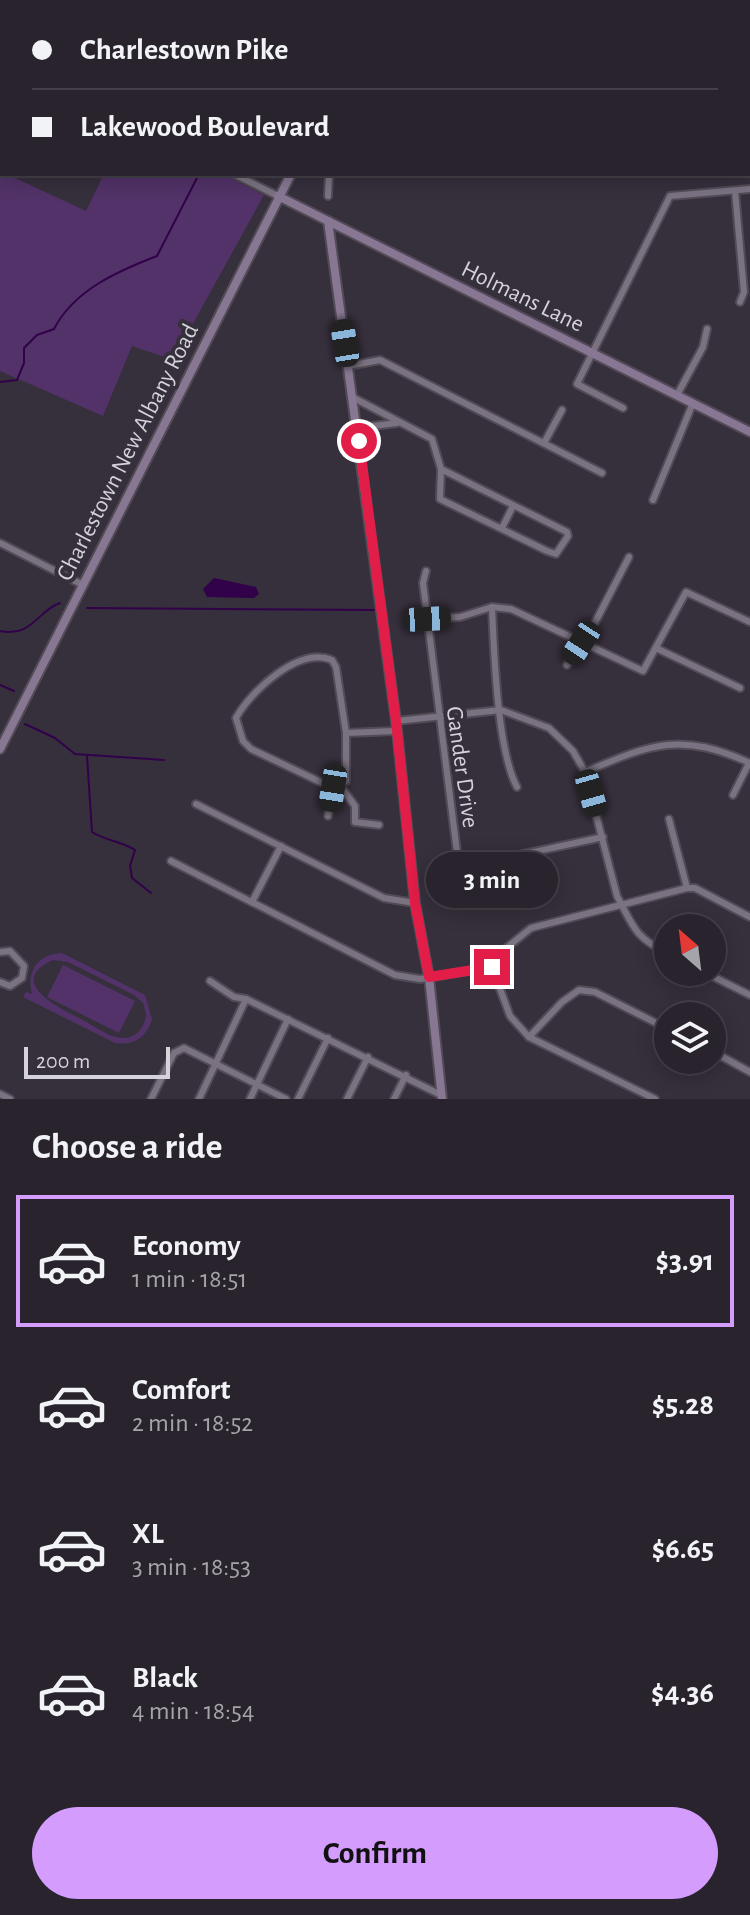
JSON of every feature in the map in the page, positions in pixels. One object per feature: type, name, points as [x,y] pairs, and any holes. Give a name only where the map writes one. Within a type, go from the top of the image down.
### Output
[{"type":"main road","name":"Charlestown New Albany Road","points":[[0,749],[6,727],[83,585],[290,176]]},
{"type":"main road","name":"Holmans Lane","points":[[278,196],[750,432]]},
{"type":"main road","points":[[328,221],[354,398],[396,721],[415,903],[429,977],[442,1097]]},
{"type":"street","points":[[238,176],[278,196]]},
{"type":"street","points":[[328,196],[329,176]]},
{"type":"street","points":[[623,408],[577,384],[670,196],[750,189]]},
{"type":"street","points":[[735,191],[744,292],[740,302]]},
{"type":"street","points":[[677,395],[703,347],[707,329]]},
{"type":"street","points":[[348,366],[380,360],[602,473]]},
{"type":"street","points":[[354,398],[435,441],[441,469],[440,499],[556,554],[568,536],[557,527],[441,469]]},
{"type":"street","points":[[653,500],[693,403]]},
{"type":"street","points":[[544,443],[562,410]]},
{"type":"street","points":[[357,428],[398,423]]},
{"type":"street","points":[[502,528],[513,506]]},
{"type":"street","points":[[0,543],[83,585]]},
{"type":"street","points":[[567,665],[588,636],[629,557]]},
{"type":"street","name":"Gander Drive","points":[[426,571],[423,583],[459,868],[603,837]]},
{"type":"street","points":[[427,619],[460,617],[492,607],[511,609],[643,671],[658,649],[686,592],[750,622]]},
{"type":"street","points":[[492,607],[501,710],[512,777],[517,787]]},
{"type":"street","points":[[658,649],[740,688]]},
{"type":"street","points":[[328,816],[337,788],[346,781],[346,733],[336,667],[332,660],[314,655],[302,657],[249,697],[236,718],[243,741],[251,749],[337,788],[355,806],[355,822],[379,825]]},
{"type":"street","points":[[396,721],[501,710],[549,728],[573,751],[585,772],[622,905],[628,911],[635,934],[654,946]]},
{"type":"street","points":[[346,733],[395,731]]},
{"type":"street","points":[[585,772],[634,752],[678,742],[712,747],[749,763],[733,795]]},
{"type":"street","points":[[196,804],[384,898],[415,903]]},
{"type":"street","points":[[669,819],[687,888]]},
{"type":"street","points":[[252,902],[281,846]]},
{"type":"street","points":[[171,861],[395,975],[413,979],[492,967],[504,950],[531,928],[687,888],[750,917]]},
{"type":"street","points":[[0,952],[10,951],[24,966],[22,978],[16,983],[10,986],[0,982]]},
{"type":"street","points":[[492,967],[510,1016],[529,1037],[655,1099]]},
{"type":"street","points":[[210,981],[234,997],[246,999],[406,1075],[442,1097]]},
{"type":"street","points":[[726,983],[750,995]]},
{"type":"street","points":[[529,1037],[562,1002],[579,990],[595,992],[654,1022]]},
{"type":"street","points":[[199,1099],[246,999]]},
{"type":"street","points":[[250,1099],[288,1019]]},
{"type":"street","points":[[298,1099],[328,1038]]},
{"type":"street","points":[[151,1099],[177,1050],[184,1048],[286,1099]]},
{"type":"street","points":[[347,1099],[368,1057]]},
{"type":"street","points":[[726,1059],[750,1072]]},
{"type":"street","points":[[394,1099],[406,1075]]},
{"type":"street","points":[[0,1094],[10,1099]]},
{"type":"shaded area","points":[[0,176],[11,176],[86,211],[103,176],[226,176],[264,195],[173,360],[132,346],[103,416],[0,371]]},
{"type":"shaded area","points":[[214,578],[256,587],[259,594],[254,598],[207,597],[203,589]]},
{"type":"shaded area","points":[[62,953],[145,995],[152,1019],[143,1035],[128,1043],[115,1043],[23,997],[26,992],[32,994],[31,978],[36,965],[54,954]],"holes":[[[53,960],[68,962],[134,995],[143,1003],[146,1014],[139,1031],[128,1038],[113,1036],[63,1010],[42,994],[35,986],[34,977],[39,968]]]},
{"type":"shaded area","points":[[63,965],[135,1001],[119,1033],[47,997]]},
{"type":"waterway","points":[[0,382],[17,380],[24,363],[24,348],[37,335],[54,329],[73,303],[85,293],[113,275],[157,256],[198,176]]},
{"type":"waterway","points":[[271,176],[275,176]]},
{"type":"waterway","points":[[0,631],[20,631],[60,603]]},
{"type":"waterway","points":[[87,608],[377,610]]},
{"type":"waterway","points":[[0,685],[14,691]]},
{"type":"waterway","points":[[25,724],[55,738],[75,754],[164,760]]},
{"type":"waterway","points":[[87,756],[92,832],[135,850],[130,866],[132,878],[151,893]]},
{"type":"route","points":[[359,441],[396,721],[415,903],[429,977],[492,967]]}]
